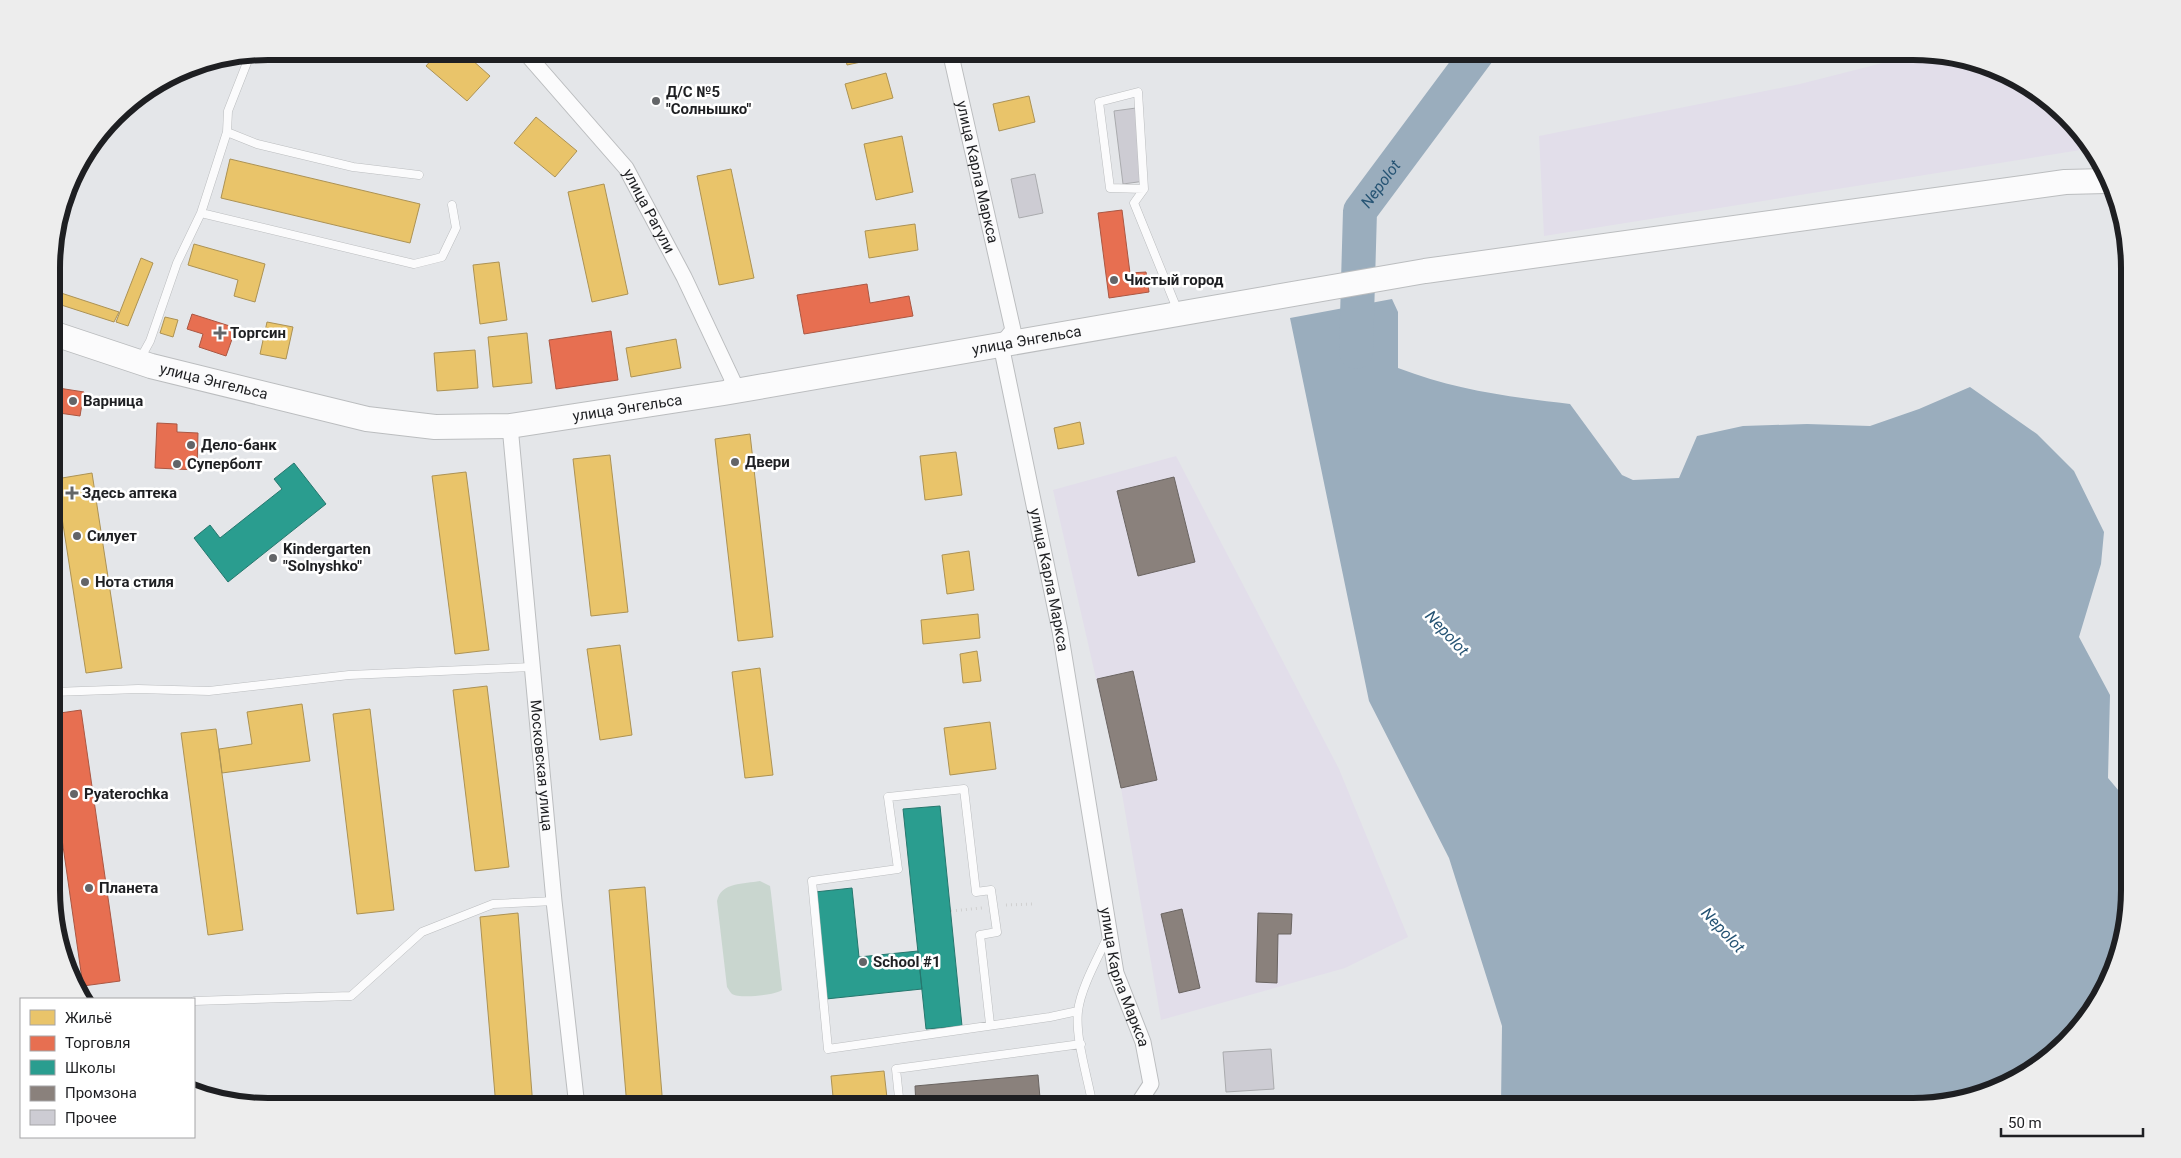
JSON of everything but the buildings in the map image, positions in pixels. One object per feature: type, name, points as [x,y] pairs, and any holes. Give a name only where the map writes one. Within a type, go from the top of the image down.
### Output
[{"type":"main road","name":"улица Энгельса","points":[[60,336],[204,380],[367,419],[435,427],[510,426],[724,393],[1208,307],[1425,271],[2045,185],[2102,181]]},
{"type":"street","name":"улица Рагули","points":[[532,60],[626,168],[684,277],[733,380],[724,393]]},
{"type":"street","name":"улица Карла Маркса","points":[[952,60],[1013,330],[1001,345],[1060,631],[1116,973],[1143,1042],[1151,1084],[1144,1098]]},
{"type":"street","name":"Московская улица","points":[[510,426],[554,900],[576,1098]]},
{"type":"lane","points":[[139,361],[150,341],[178,263],[201,214],[227,132],[228,111],[248,61]]},
{"type":"lane","points":[[1144,190],[1110,188],[1099,102],[1138,92],[1144,190],[1134,203],[1175,304],[1161,316]]},
{"type":"lane","points":[[227,132],[258,144],[353,168],[420,175]]},
{"type":"lane","points":[[201,214],[414,264],[442,257],[456,228],[452,206]]},
{"type":"lane","points":[[60,692],[138,689],[209,691],[349,675],[532,667]]},
{"type":"lane","points":[[990,1024],[980,935],[997,932],[992,890],[976,892],[964,789],[888,796],[898,869],[812,881],[828,1049],[990,1024],[1050,1018],[1078,1011]]},
{"type":"lane","points":[[195,1001],[351,996],[422,932],[493,904],[554,900]]},
{"type":"lane","points":[[1091,1098],[1081,1044],[1078,1011],[1091,972],[1109,934]]},
{"type":"lane","points":[[899,1098],[896,1069],[1081,1044]]},
{"type":"shaded area","points":[[1894,60],[1927,60],[1954,64],[1993,76],[2029,95],[2060,121],[2084,149],[1544,236],[1539,136],[1800,84]]},
{"type":"shaded area","points":[[1176,456],[1339,769],[1408,937],[1345,968],[1161,1020],[1121,788],[1053,490]]},
{"type":"shaded area","points":[[760,881],[770,886],[782,990],[758,996],[736,995],[732,994],[727,987],[717,901],[719,895],[728,887]]},
{"type":"water","points":[[1392,299],[1398,312],[1398,368],[1441,382],[1483,392],[1570,404],[1622,475],[1633,480],[1679,478],[1697,436],[1743,426],[1807,424],[1870,426],[1919,409],[1970,387],[2037,434],[2074,471],[2104,532],[2101,564],[2079,637],[2110,695],[2108,778],[2121,793],[2121,904],[2114,944],[2100,982],[2078,1017],[2060,1037],[2029,1063],[2005,1077],[1967,1091],[1927,1098],[1501,1098],[1502,1026],[1449,858],[1369,701],[1290,318]]},
{"type":"waterway","name":"Nepolot","points":[[1356,352],[1360,211],[1472,60]]},
{"type":"place","name":"Д/С №5 \"Солнышко\"","points":[[656,101]]},
{"type":"place","name":"Чистый город","points":[[1114,280]]},
{"type":"place","name":"Торгсин","points":[[220,333]]},
{"type":"place","name":"Варница","points":[[73,401]]},
{"type":"place","name":"Дело-банк","points":[[191,445]]},
{"type":"place","name":"Двери","points":[[735,462]]},
{"type":"place","name":"Суперболт","points":[[177,464]]},
{"type":"place","name":"Здесь аптека","points":[[72,493]]},
{"type":"place","name":"Силует","points":[[77,536]]},
{"type":"place","name":"Kindergarten \"Solnyshko\"","points":[[273,558]]},
{"type":"place","name":"Нота стиля","points":[[85,582]]},
{"type":"place","name":"Pyaterochka","points":[[74,794]]},
{"type":"place","name":"Планета","points":[[89,888]]},
{"type":"place","name":"School #1","points":[[863,962]]}]
